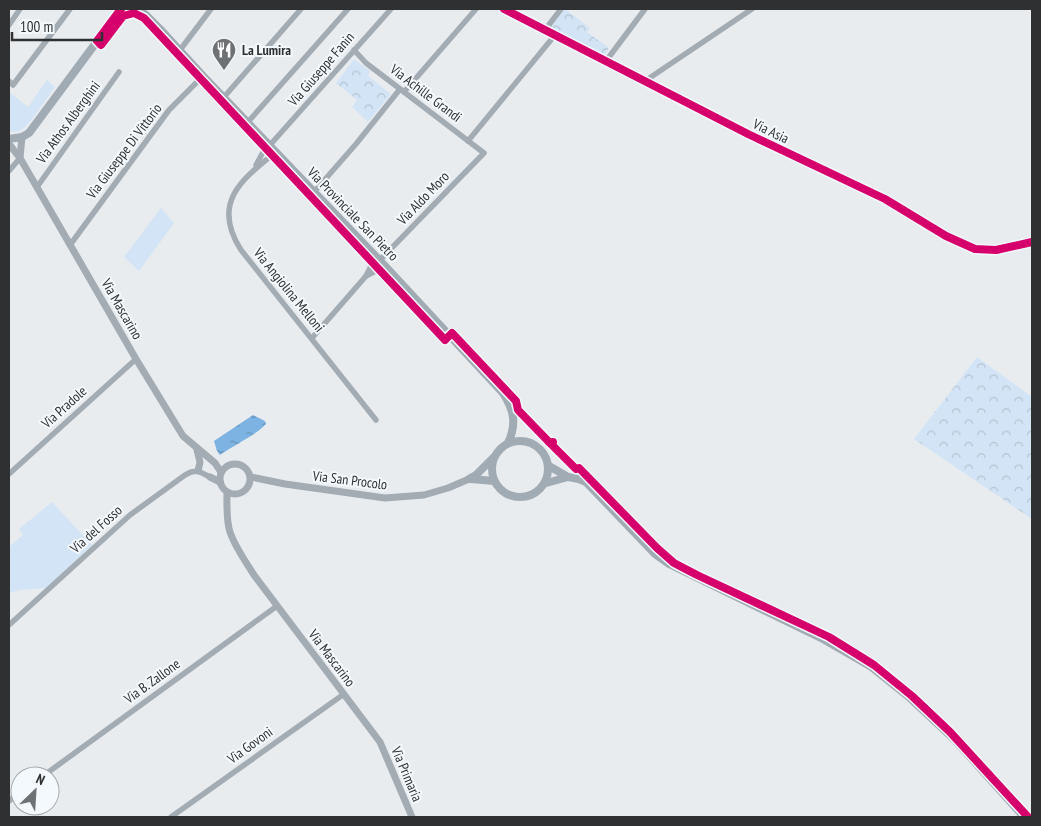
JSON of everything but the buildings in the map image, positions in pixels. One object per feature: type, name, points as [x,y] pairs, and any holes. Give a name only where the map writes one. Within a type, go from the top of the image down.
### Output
[{"type":"main road","points":[[9,139],[22,137],[29,133],[119,11],[129,9],[142,12]]},
{"type":"main road","name":"Via Provinciale San Pietro","points":[[142,12],[380,261],[503,393],[510,405],[515,423],[521,435],[528,441]]},
{"type":"main road","points":[[508,443],[515,423]]},
{"type":"main road","points":[[469,479],[476,475],[494,457],[502,446],[517,440],[528,441],[540,448],[545,454],[549,466],[546,482],[534,494],[518,497],[506,494],[494,481],[492,467],[494,457]]},
{"type":"main road","points":[[549,466],[568,476],[586,482],[669,564],[823,639],[870,666],[910,698],[955,740],[1024,817]]},
{"type":"main road","points":[[546,482],[568,476]]},
{"type":"main road","points":[[469,479],[494,481]]},
{"type":"street","points":[[9,25],[20,9]]},
{"type":"street","points":[[11,83],[70,9]]},
{"type":"street","points":[[180,50],[211,9]]},
{"type":"street","points":[[224,97],[301,9]]},
{"type":"street","points":[[248,122],[348,9]]},
{"type":"street","name":"Via Giuseppe Fanin","points":[[269,144],[391,9]]},
{"type":"street","points":[[314,192],[402,90],[476,9]]},
{"type":"street","name":"Via Asia","points":[[504,9],[748,134],[885,199],[946,236],[975,249],[996,250],[1032,242]]},
{"type":"street","points":[[545,30],[560,9]]},
{"type":"street","points":[[606,61],[645,9]]},
{"type":"street","points":[[645,81],[752,9]]},
{"type":"street","points":[[9,10],[15,16]]},
{"type":"street","points":[[468,141],[555,35]]},
{"type":"street","name":"Via Achille Grandi","points":[[354,50],[366,63],[484,153]]},
{"type":"street","name":"Via Athos Alberghini","points":[[36,187],[119,72]]},
{"type":"street","name":"Via Giuseppe Di Vittorio","points":[[70,244],[169,110],[203,76]]},
{"type":"street","points":[[9,171],[20,158],[22,137]]},
{"type":"street","name":"Via Mascarino","points":[[9,144],[20,158],[136,360],[183,436],[215,463],[222,474]]},
{"type":"street","name":"Via Angiolina Melloni","points":[[269,144],[255,167],[241,183],[232,200],[228,220],[230,230],[240,250],[376,420]]},
{"type":"street","name":"Via Angiolina Melloni","points":[[255,167],[276,152]]},
{"type":"street","name":"Via Aldo Moro","points":[[380,261],[484,153]]},
{"type":"street","points":[[366,276],[380,261]]},
{"type":"street","points":[[312,338],[380,261]]},
{"type":"street","name":"Via Pradole","points":[[9,474],[136,360]]},
{"type":"street","points":[[197,449],[200,462],[198,472],[210,477],[222,474],[234,463],[244,465],[247,468],[250,481],[244,492],[231,493],[223,488],[222,474]]},
{"type":"street","name":"Via del Fosso","points":[[9,625],[130,515],[185,475],[198,472]]},
{"type":"street","name":"Via San Procolo","points":[[250,481],[384,498],[424,495],[469,479]]},
{"type":"street","name":"Via Mascarino","points":[[231,493],[227,509],[230,532],[239,550],[254,575],[380,742]]},
{"type":"street","name":"Via B. Zallone","points":[[57,766],[277,606]]},
{"type":"street","name":"Via Govoni","points":[[171,817],[344,694]]},
{"type":"street","name":"Via Primaria","points":[[380,742],[412,817]]},
{"type":"green space","points":[[565,9],[590,28],[587,32],[609,48],[604,55],[551,27]]},
{"type":"green space","points":[[354,59],[370,71],[368,76],[391,94],[368,122],[352,107],[357,100],[336,83]]},
{"type":"green space","points":[[47,80],[55,87],[34,116],[21,130],[9,131],[9,92],[28,107]]},
{"type":"green space","points":[[161,208],[174,223],[139,271],[124,257]]},
{"type":"green space","points":[[977,357],[1032,397],[1032,519],[914,439]]},
{"type":"green space","points":[[52,502],[92,545],[47,588],[19,590],[9,593],[9,547],[23,535],[19,529]]},
{"type":"water","points":[[253,415],[265,421],[266,424],[251,436],[220,455],[214,441]]},
{"type":"cycle path","points":[[121,9],[97,41],[101,45],[123,16],[134,13],[144,18],[445,340],[452,333],[516,401],[518,410],[549,442],[553,442]]},
{"type":"cycle path","points":[[504,9],[748,134],[885,199],[946,236],[975,249],[996,250],[1032,242]]},
{"type":"cycle path","points":[[549,442],[576,469],[579,468],[674,563],[829,637],[874,665],[912,696],[950,732],[1028,817]]},
{"type":"place","name":"La Lumira","points":[[224,71]]}]
